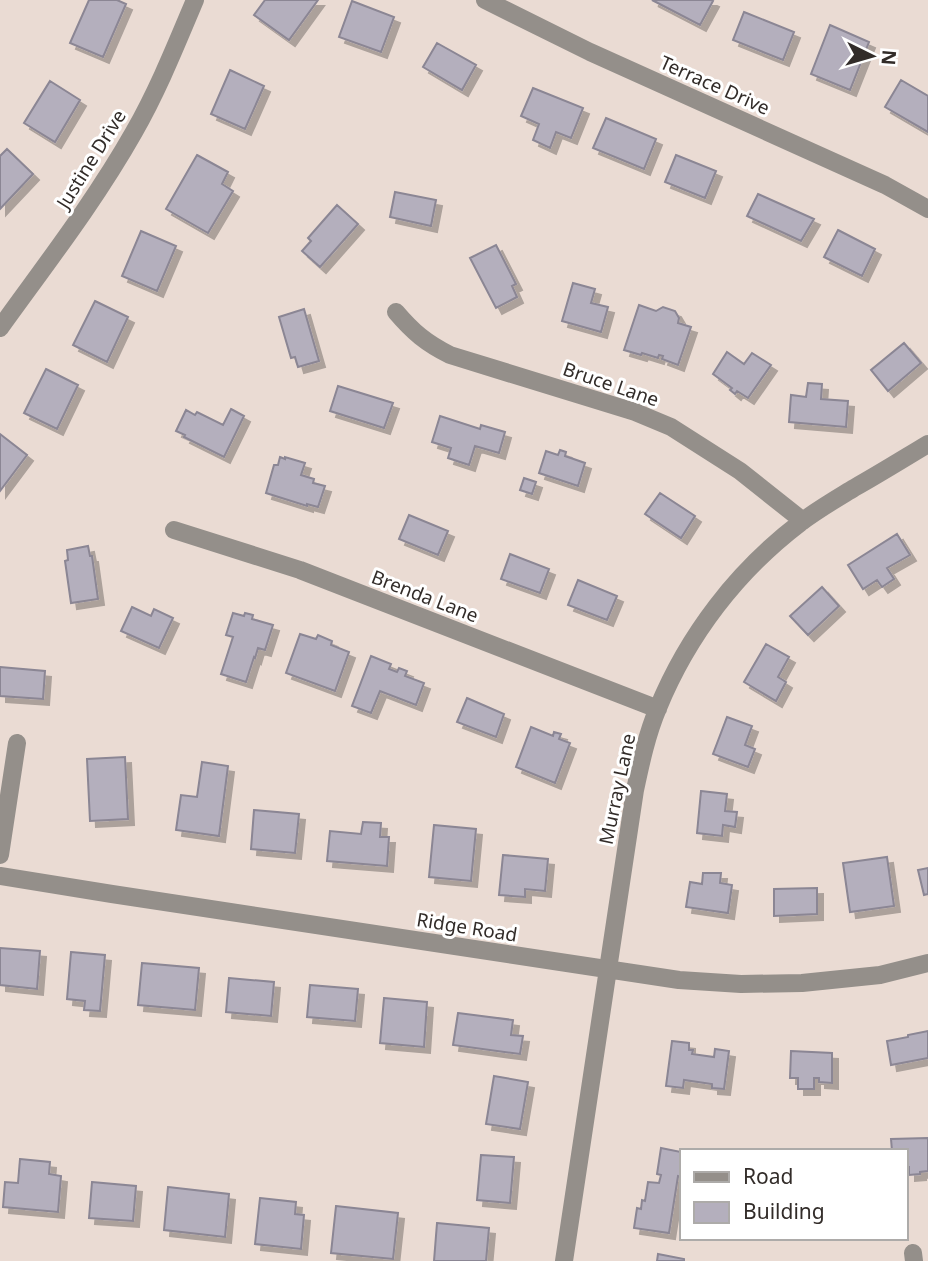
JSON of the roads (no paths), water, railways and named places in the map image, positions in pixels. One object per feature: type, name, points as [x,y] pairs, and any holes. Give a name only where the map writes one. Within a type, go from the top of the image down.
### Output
[{"type":"street","name":"Justine Drive","points":[[0,328],[86,208],[133,134],[163,75],[195,0]]},
{"type":"street","name":"Terrace Drive","points":[[485,0],[602,57],[885,185],[928,209]]},
{"type":"street","name":"Bruce Lane","points":[[396,312],[412,331],[431,346],[450,355],[635,412],[673,429],[740,471],[803,521]]},
{"type":"street","name":"Murray Lane","points":[[564,1261],[635,790],[642,754],[658,709],[678,665],[703,625],[732,586],[768,549],[803,521],[928,444]]},
{"type":"street","name":"Brenda Lane","points":[[174,530],[300,570],[658,709]]},
{"type":"street","points":[[0,855],[17,743]]},
{"type":"street","name":"Ridge Road","points":[[0,876],[693,981],[790,983],[880,975],[928,963]]}]
